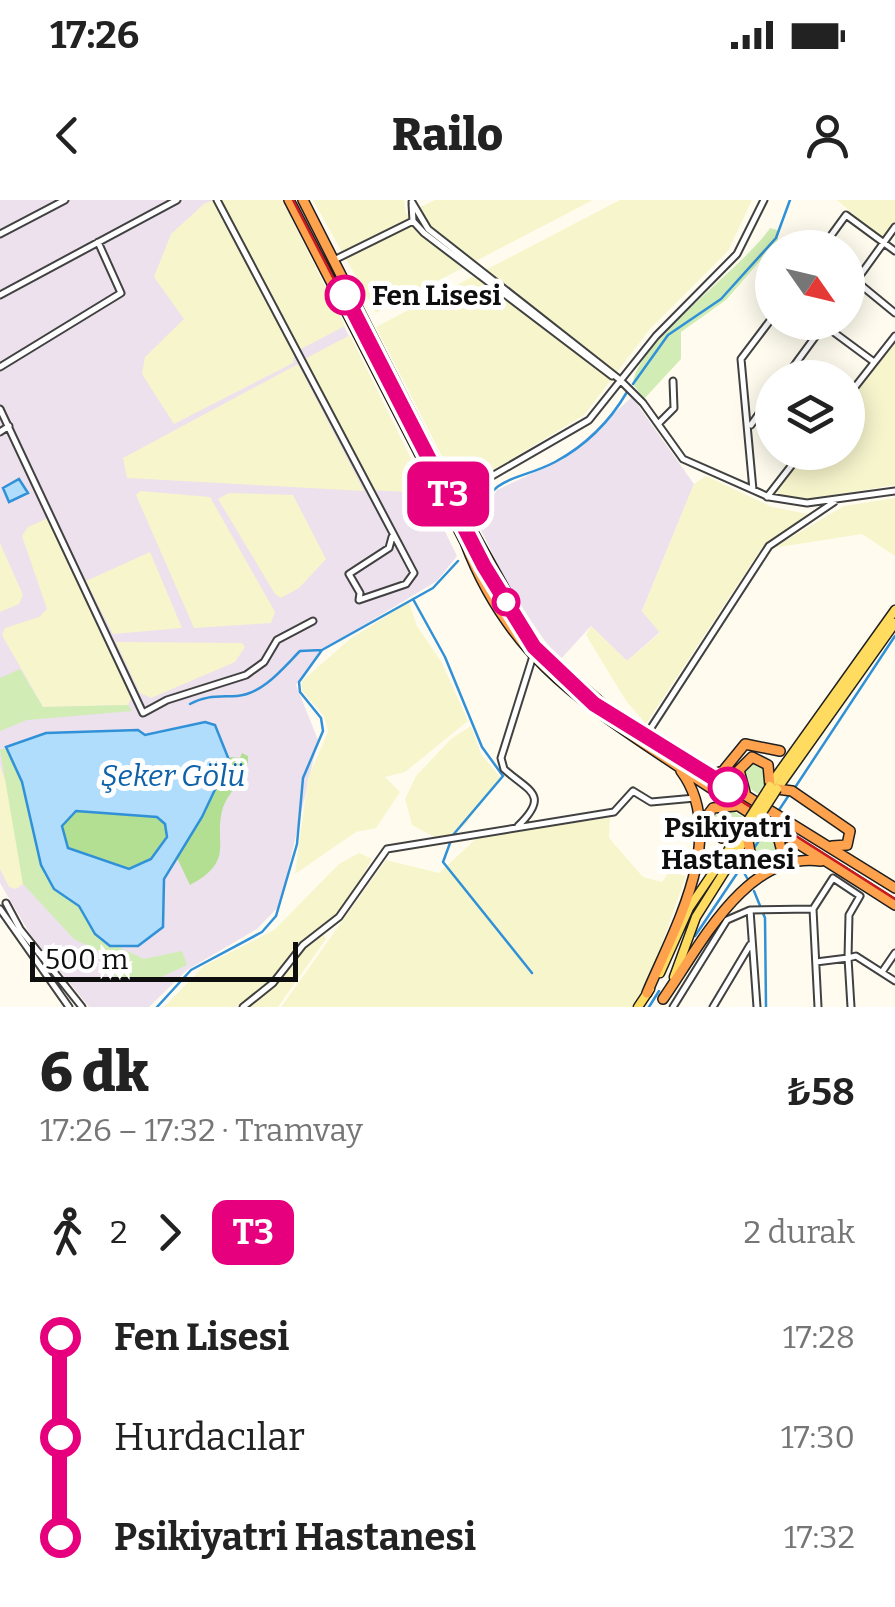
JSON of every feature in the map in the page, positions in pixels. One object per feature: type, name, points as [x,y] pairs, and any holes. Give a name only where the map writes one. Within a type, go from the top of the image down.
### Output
[{"type":"highway","points":[[288,200],[465,542],[478,578],[533,656],[587,707],[894,905]]},
{"type":"highway","points":[[303,200],[454,498],[530,635],[547,656],[590,696],[895,888]]},
{"type":"highway","points":[[714,774],[728,765],[745,744],[780,751]]},
{"type":"highway","points":[[746,795],[739,770],[752,757],[770,767],[774,788],[792,791],[850,831],[847,845],[826,844]]},
{"type":"highway","points":[[647,993],[690,889],[698,798],[676,765]]},
{"type":"highway","points":[[728,765],[728,783]]},
{"type":"highway","points":[[738,806],[715,806],[707,816],[706,826],[719,838],[744,833],[751,857],[770,863],[782,850],[775,830]]},
{"type":"highway","points":[[660,1003],[747,888],[801,859],[832,864]]},
{"type":"main road","points":[[795,759],[895,610]]},
{"type":"main road","points":[[638,1007],[689,908],[895,623]]},
{"type":"main road","points":[[660,1003],[696,917],[744,833]]},
{"type":"street","points":[[0,234],[65,200]]},
{"type":"street","points":[[0,295],[177,200]]},
{"type":"street","points":[[217,200],[414,573],[412,580],[358,600],[360,593],[349,574],[389,548],[392,537]]},
{"type":"street","points":[[454,498],[576,430],[600,408],[619,379],[737,254],[764,200]]},
{"type":"street","points":[[412,201],[417,219],[619,379],[683,459],[767,497],[794,503],[895,492]]},
{"type":"street","points":[[835,230],[846,215],[895,251]]},
{"type":"street","points":[[334,260],[417,219]]},
{"type":"street","points":[[865,268],[895,226]]},
{"type":"street","points":[[0,366],[122,293],[98,242]]},
{"type":"street","points":[[865,288],[895,314]]},
{"type":"street","points":[[865,374],[895,336]]},
{"type":"street","points":[[752,490],[741,359],[755,340]]},
{"type":"street","points":[[845,340],[874,362]]},
{"type":"street","points":[[658,424],[674,408],[673,381]]},
{"type":"street","points":[[0,409],[143,713],[167,700],[246,675],[264,662],[277,640],[313,622]]},
{"type":"street","points":[[749,427],[755,419]]},
{"type":"street","points":[[0,432],[8,426]]},
{"type":"street","points":[[767,497],[788,470]]},
{"type":"street","points":[[647,734],[769,546],[836,500]]},
{"type":"street","points":[[389,548],[402,556]]},
{"type":"street","points":[[518,826],[534,809],[534,799],[526,783],[504,769],[502,758],[533,656]]},
{"type":"street","points":[[243,1007],[274,984],[303,945],[339,917],[385,851],[614,812],[633,791],[652,802],[698,798]]},
{"type":"street","points":[[818,1007],[814,909],[833,878],[860,896],[849,915],[851,1007]]},
{"type":"street","points":[[6,902],[20,929],[82,1007]]},
{"type":"street","points":[[0,909],[69,1007]]},
{"type":"street","points":[[673,1007],[727,920],[750,910],[814,909]]},
{"type":"street","points":[[750,910],[757,1007]]},
{"type":"street","points":[[716,1007],[752,942]]},
{"type":"street","points":[[882,972],[895,953]]},
{"type":"street","points":[[816,962],[856,956],[895,981]]},
{"type":"shaded area","points":[[0,200],[282,200],[457,556],[437,581],[319,652],[296,685],[318,740],[280,905],[257,929],[187,970],[149,1007],[89,1007],[30,934],[0,883]]},
{"type":"shaded area","points":[[282,200],[345,326],[295,352],[293,363],[174,424],[142,374],[145,357],[184,319],[154,277],[171,234],[205,203]]},
{"type":"shaded area","points":[[313,200],[404,200],[406,214],[435,200],[593,200],[376,313]]},
{"type":"shaded area","points":[[620,200],[752,200],[728,251],[650,329],[584,415],[478,479],[451,474],[376,327]]},
{"type":"shaded area","points":[[837,200],[895,200],[895,223],[884,240]]},
{"type":"shaded area","points":[[350,335],[428,493],[371,490],[303,360]]},
{"type":"shaded area","points":[[895,339],[895,485],[807,499],[775,497],[773,494],[791,470],[865,470],[865,377]]},
{"type":"shaded area","points":[[298,364],[364,491],[127,478],[123,458]]},
{"type":"shaded area","points":[[632,397],[694,484],[642,611],[660,632],[627,661],[591,626],[559,661],[512,594],[478,524],[497,490],[563,459]]},
{"type":"shaded area","points":[[706,476],[772,507],[808,514],[763,546],[646,724],[626,701],[586,635],[591,626],[627,661],[660,633],[642,611],[694,484]]},
{"type":"shaded area","points":[[140,491],[210,497],[275,612],[271,623],[194,628],[136,495]]},
{"type":"shaded area","points":[[229,493],[293,495],[326,559],[299,588],[281,598],[275,594],[218,499]]},
{"type":"shaded area","points":[[895,498],[895,556],[862,534],[773,548],[844,506]]},
{"type":"shaded area","points":[[50,517],[132,696],[128,705],[43,707],[2,635],[5,628],[39,617],[47,609],[22,536],[28,527]]},
{"type":"shaded area","points":[[0,543],[23,595],[19,604],[0,612]]},
{"type":"shaded area","points":[[150,552],[182,628],[113,634],[86,581]]},
{"type":"shaded area","points":[[409,602],[417,626],[442,663],[468,721],[405,772],[385,777],[400,792],[376,828],[356,832],[295,874],[308,778],[328,732],[324,716],[302,691],[302,681],[350,639]]},
{"type":"shaded area","points":[[116,642],[242,643],[245,647],[235,662],[151,698],[140,693]]},
{"type":"shaded area","points":[[471,726],[481,754],[501,778],[464,826],[440,840],[412,825],[405,799],[416,776],[452,738]]},
{"type":"shaded area","points":[[0,765],[11,798],[23,884],[16,889],[9,887],[0,869]]},
{"type":"shaded area","points":[[610,818],[609,838],[643,877],[662,882],[669,872],[686,876],[649,980],[631,1007],[281,1007],[386,860],[439,873],[480,835]]},
{"type":"shaded area","points":[[359,853],[372,859],[349,899],[320,931],[297,947],[267,984],[236,1007],[164,1007],[204,966],[274,930],[339,864]]},
{"type":"shaded area","points":[[323,934],[326,939],[278,1007],[247,1007],[271,989],[302,949]]},
{"type":"green space","points":[[755,246],[755,267],[726,300],[681,332],[681,359],[644,399],[633,384],[638,368],[671,328]]},
{"type":"green space","points":[[20,669],[43,707],[128,705],[132,711],[27,720],[0,731],[0,678]]},
{"type":"green space","points":[[6,747],[22,782],[45,876],[82,909],[97,937],[144,959],[182,951],[187,965],[157,979],[115,980],[113,958],[74,939],[23,884],[0,750]]},
{"type":"green space","points":[[242,753],[248,756],[247,765],[222,811],[218,859],[213,868],[190,885],[177,858],[230,757],[240,758]]},
{"type":"green space","points":[[753,761],[764,763],[767,780],[758,794],[747,786],[742,772]]},
{"type":"green space","points":[[729,809],[743,817],[726,835],[711,827],[711,817]]},
{"type":"green space","points":[[76,811],[157,817],[166,826],[164,841],[150,858],[129,869],[70,850],[63,828],[66,818]]},
{"type":"green space","points":[[761,827],[776,838],[780,849],[771,861],[754,857],[750,847]]},
{"type":"water","points":[[19,479],[28,493],[9,502],[3,488]]},
{"type":"water","name":"Şeker Gölü","points":[[205,722],[215,725],[229,760],[202,817],[164,879],[163,927],[138,946],[110,946],[95,934],[79,906],[54,889],[41,865],[22,782],[6,747],[46,733],[138,730],[145,735]],"holes":[[[76,811],[157,817],[165,824],[167,837],[151,859],[129,869],[68,848],[62,826]]]},
{"type":"waterway","points":[[633,384],[668,335],[721,299],[776,238],[790,200]]},
{"type":"waterway","points":[[476,517],[500,485],[555,462],[586,440],[605,423],[627,392]]},
{"type":"waterway","points":[[190,704],[255,691],[300,651],[322,650],[433,588],[458,561]]},
{"type":"waterway","points":[[413,599],[445,657],[482,747],[503,776],[453,835],[443,862],[532,973]]},
{"type":"waterway","points":[[794,789],[895,636]]},
{"type":"waterway","points":[[157,1007],[191,970],[262,932],[276,916],[297,844],[303,778],[323,731],[321,718],[300,692],[299,682],[322,650]]},
{"type":"waterway","points":[[771,822],[789,795]]},
{"type":"waterway","points":[[754,848],[767,829]]},
{"type":"waterway","points":[[695,936],[746,860]]},
{"type":"waterway","points":[[742,869],[747,878]]},
{"type":"waterway","points":[[754,891],[765,918],[766,1007]]},
{"type":"waterway","points":[[649,1007],[659,991]]},
{"type":"tram line","points":[[293,200],[476,556],[496,592],[544,658],[572,688],[605,714],[895,899]]},
{"type":"tram line","name":"T3","points":[[345,295],[484,566],[534,647],[594,704],[728,787]]},
{"type":"place","name":"Fen Lisesi","points":[[345,295]]},
{"type":"place","name":"Psikiyatri Hastanesi","points":[[728,787]]}]
